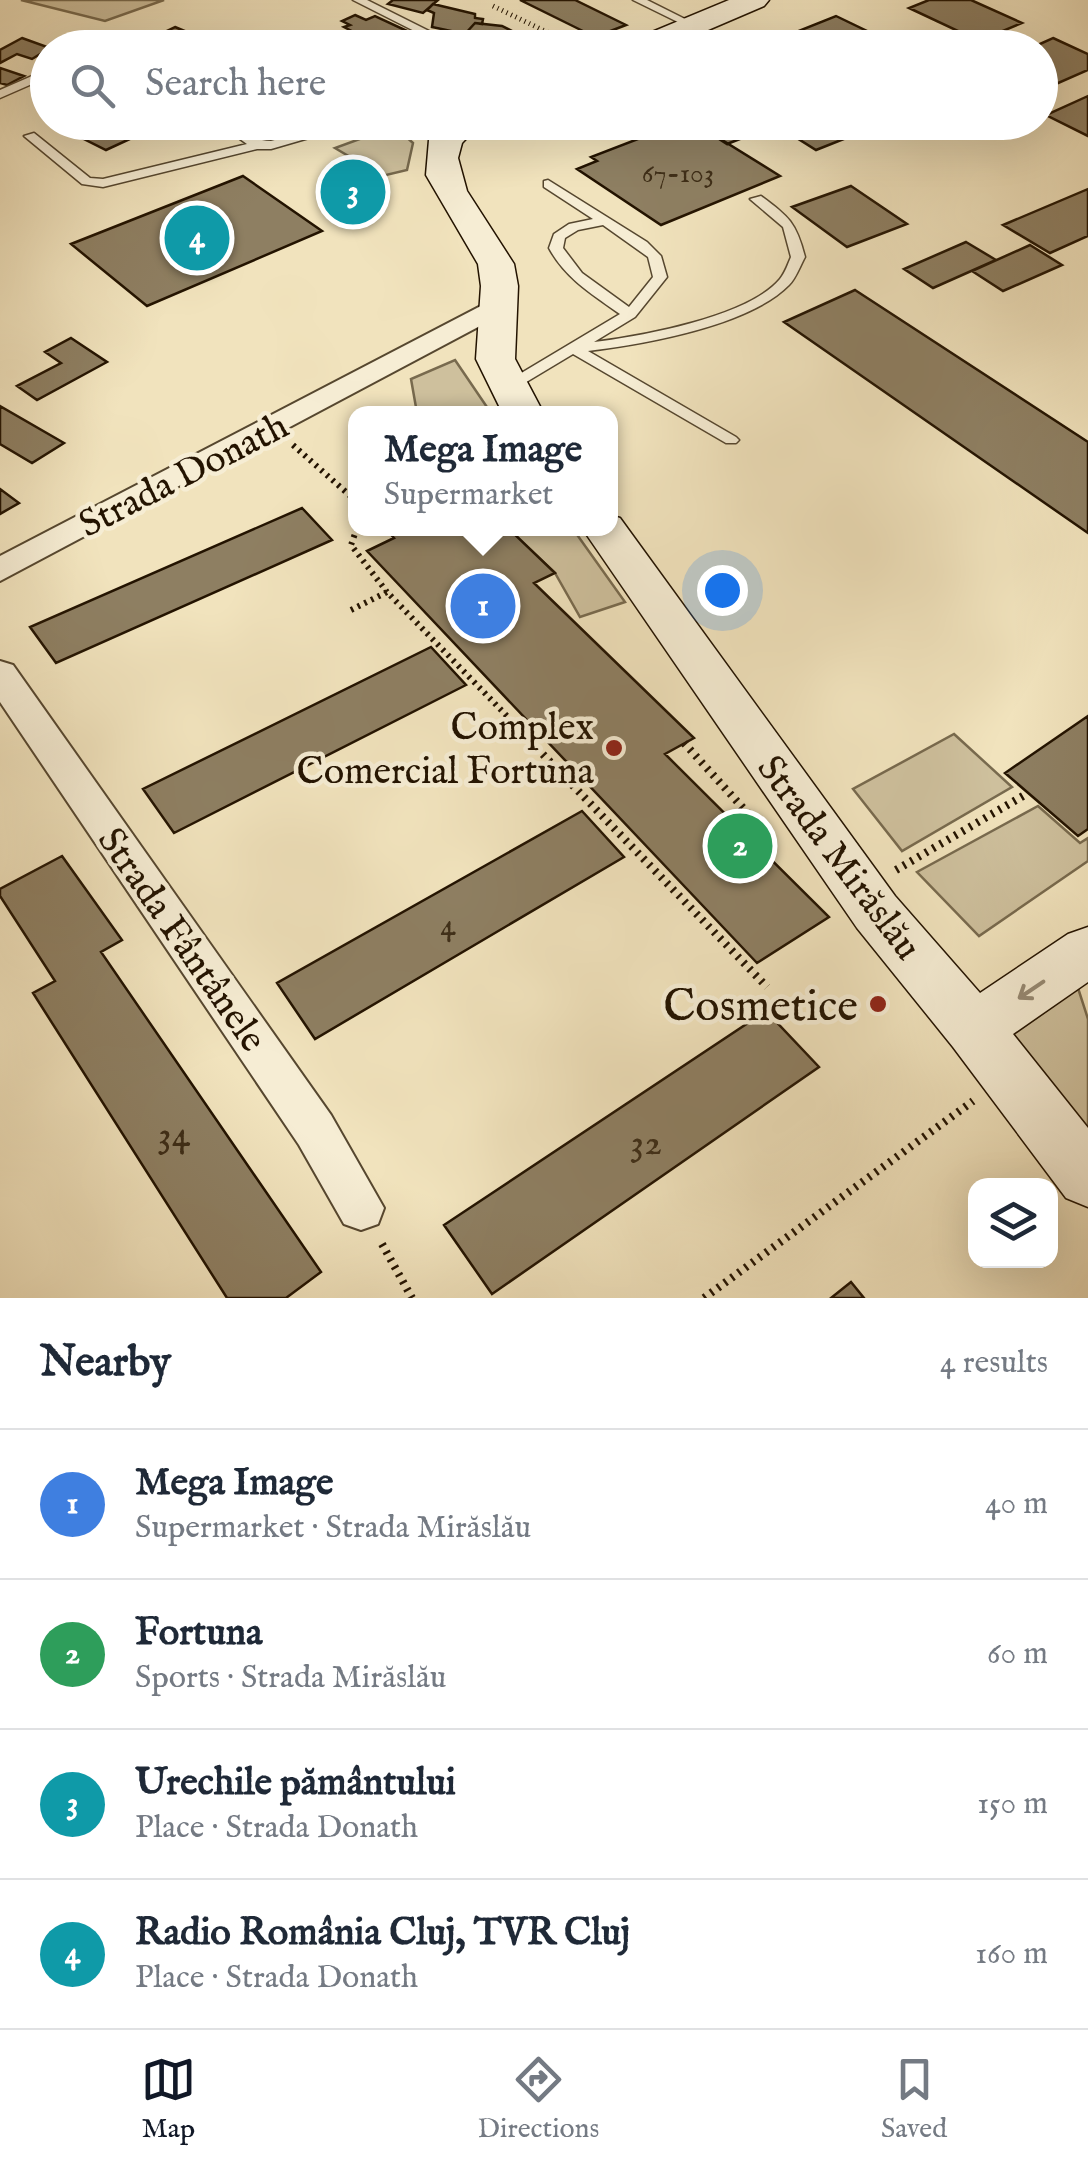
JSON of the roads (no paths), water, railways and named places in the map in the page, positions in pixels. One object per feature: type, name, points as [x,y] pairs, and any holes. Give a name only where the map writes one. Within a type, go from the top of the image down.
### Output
[{"type":"main road","points":[[680,30],[754,0]]},
{"type":"main road","points":[[445,140],[442,150],[446,186],[490,250],[500,304],[494,349],[516,400]]},
{"type":"main road","name":"Strada Mirăslău","points":[[610,536],[876,912],[974,1029],[1088,1177]]},
{"type":"main road","points":[[974,1029],[1088,951]]},
{"type":"street","name":"Strada Donath","points":[[0,570],[500,304]]},
{"type":"street","name":"Strada Fântânele","points":[[0,674],[315,1130],[362,1208]]},
{"type":"lane","points":[[358,0],[420,30]]},
{"type":"lane","points":[[638,0],[692,25]]},
{"type":"lane","points":[[0,94],[30,80]]},
{"type":"lane","points":[[35,140],[86,181],[102,184],[279,140]]},
{"type":"lane","points":[[249,140],[257,145]]},
{"type":"lane","points":[[516,400],[574,348],[630,314],[653,290],[661,269],[642,244],[548,184]]},
{"type":"lane","points":[[574,348],[674,334],[782,286],[795,270],[796,240],[790,226],[756,199]]},
{"type":"lane","points":[[604,222],[564,228],[557,237],[556,250],[573,275],[630,314]]},
{"type":"lane","points":[[574,348],[730,440]]},
{"type":"place","name":"Urechile pământului","points":[[353,192]]},
{"type":"place","name":"Radio România Cluj, TVR Cluj","points":[[197,238]]},
{"type":"place","name":"Mega Image","points":[[483,606]]},
{"type":"place","name":"Complex Comercial Fortuna","points":[[614,748]]},
{"type":"place","name":"Fortuna","points":[[740,846]]},
{"type":"place","name":"Cosmetice","points":[[878,1004]]}]
